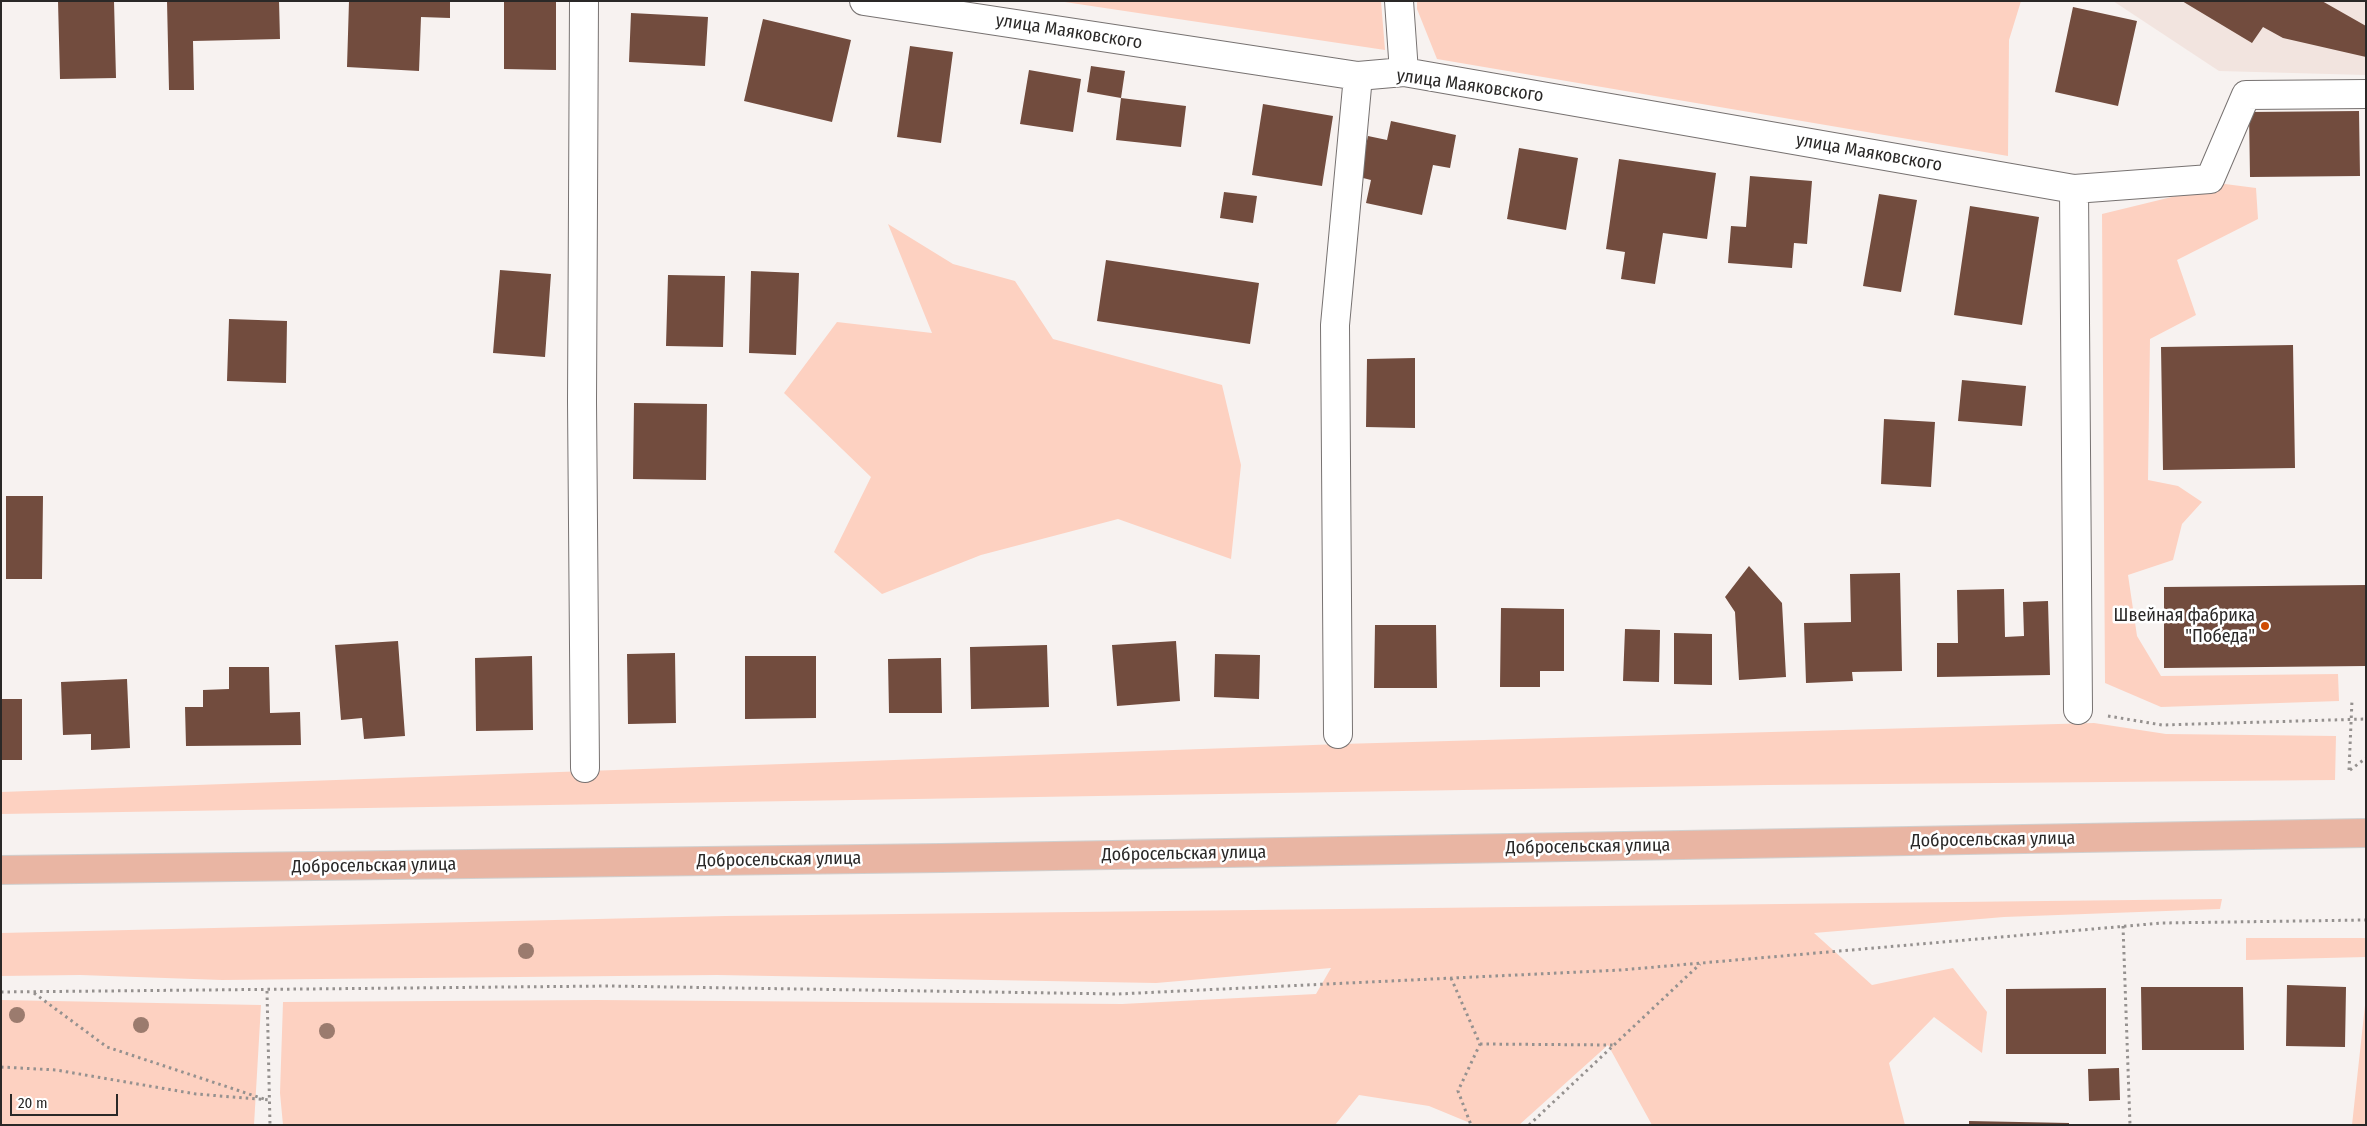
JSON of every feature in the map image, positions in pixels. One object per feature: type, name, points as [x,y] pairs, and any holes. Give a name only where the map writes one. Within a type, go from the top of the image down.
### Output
[{"type":"main road","name":"Добросельская улица","points":[[1,870],[941,858],[2366,833]]},
{"type":"street","points":[[584,1],[582,401],[585,768]]},
{"type":"street","name":"улица Маяковского","points":[[864,1],[1358,76],[1404,72],[2074,189],[2210,179],[2246,95],[2366,94]]},
{"type":"street","points":[[1400,1],[1404,72]]},
{"type":"street","points":[[1338,734],[1335,325],[1358,76]]},
{"type":"street","points":[[2074,189],[2078,710]]},
{"type":"path","points":[[2352,700],[2349,770],[2366,758]]},
{"type":"path","points":[[2121,718],[2162,725],[2366,719]]},
{"type":"path","points":[[1,992],[267,991],[608,986],[1118,994],[1621,970],[2162,923],[2366,920]]},
{"type":"path","points":[[2123,926],[2130,1125]]},
{"type":"path","points":[[1529,1125],[1700,963]]},
{"type":"path","points":[[1451,978],[1480,1044],[1458,1091],[1471,1125]]},
{"type":"path","points":[[267,991],[270,1125]]},
{"type":"path","points":[[34,992],[107,1047],[270,1100]]},
{"type":"path","points":[[1480,1044],[1613,1045]]},
{"type":"path","points":[[1,1067],[56,1070],[196,1094],[270,1100]]},
{"type":"shaded area","points":[[1058,1],[1381,1],[1385,50]]},
{"type":"shaded area","points":[[1417,1],[2021,1],[2009,40],[2008,156],[1437,59],[1417,9]]},
{"type":"shaded area","points":[[2113,1],[2366,1],[2366,75],[2219,71]]},
{"type":"shaded area","points":[[2225,184],[2256,188],[2258,219],[2177,260],[2196,315],[2150,339],[2148,480],[2178,486],[2202,502],[2182,524],[2173,560],[2128,575],[2137,636],[2161,676],[2338,674],[2339,701],[2161,707],[2105,683],[2102,214]]},
{"type":"shaded area","points":[[888,224],[953,264],[1015,281],[1053,339],[1222,385],[1241,465],[1231,559],[1118,519],[981,555],[882,594],[834,552],[871,477],[784,393],[837,322],[932,333]]},
{"type":"shaded area","points":[[2094,723],[2166,734],[2336,736],[2335,780],[1768,785],[1,814],[1,792],[1341,744]]},
{"type":"shaded area","points":[[2222,899],[2220,909],[2004,917],[1814,933],[1872,985],[1953,968],[1987,1012],[1982,1053],[1934,1017],[1889,1063],[1905,1125],[1652,1125],[1608,1045],[1519,1125],[1475,1125],[1429,1106],[1359,1095],[1335,1125],[283,1125],[280,1093],[283,1002],[597,1000],[1122,1004],[1316,994],[1331,968],[1156,983],[717,975],[222,980],[80,975],[1,976],[1,933],[725,916]]},
{"type":"shaded area","points":[[2246,938],[2366,938],[2366,957],[2246,960]]},
{"type":"shaded area","points":[[2366,996],[2366,1125],[2352,1125]]},
{"type":"shaded area","points":[[1,1000],[261,1005],[254,1125],[1,1125]]},
{"type":"building","points":[[58,1],[114,1],[116,78],[60,79]]},
{"type":"building","points":[[167,1],[279,1],[280,39],[193,41],[194,90],[169,90]]},
{"type":"building","points":[[349,1],[450,1],[450,18],[421,17],[419,71],[347,67]]},
{"type":"building","points":[[504,1],[556,1],[556,70],[504,69]]},
{"type":"building","points":[[2182,1],[2322,1],[2366,26],[2366,57],[2283,38],[2263,27],[2252,43]]},
{"type":"building","points":[[2073,7],[2137,21],[2118,106],[2055,92]]},
{"type":"building","points":[[631,13],[708,17],[705,66],[629,62]]},
{"type":"building","points":[[763,19],[851,40],[832,122],[744,101]]},
{"type":"building","points":[[910,46],[953,52],[941,143],[897,137]]},
{"type":"building","points":[[1091,66],[1125,71],[1121,98],[1087,92]]},
{"type":"building","points":[[1029,70],[1081,79],[1073,132],[1020,124]]},
{"type":"building","points":[[1121,98],[1186,106],[1181,147],[1116,140]]},
{"type":"building","points":[[1263,104],[1333,116],[1322,186],[1252,175]]},
{"type":"building","points":[[2359,111],[2360,176],[2250,177],[2249,112]]},
{"type":"building","points":[[1391,121],[1456,135],[1450,168],[1433,165],[1422,215],[1366,203],[1371,180],[1359,177],[1368,136],[1387,140]]},
{"type":"building","points":[[1519,148],[1578,158],[1566,230],[1507,219]]},
{"type":"building","points":[[1619,159],[1716,173],[1707,239],[1663,233],[1655,284],[1621,279],[1625,252],[1606,249]]},
{"type":"building","points":[[1750,176],[1812,181],[1807,244],[1794,243],[1792,268],[1728,263],[1731,226],[1746,227]]},
{"type":"building","points":[[1224,192],[1257,196],[1253,223],[1220,218]]},
{"type":"building","points":[[1879,194],[1917,200],[1901,292],[1863,286]]},
{"type":"building","points":[[1970,206],[2039,217],[2022,325],[1954,315]]},
{"type":"building","points":[[1106,260],[1259,283],[1250,344],[1097,321]]},
{"type":"building","points":[[500,270],[551,274],[545,357],[493,353]]},
{"type":"building","points":[[751,271],[799,273],[796,355],[749,353]]},
{"type":"building","points":[[668,275],[725,276],[723,347],[666,346]]},
{"type":"building","points":[[229,319],[287,321],[286,383],[227,381]]},
{"type":"building","points":[[2293,345],[2295,468],[2163,470],[2161,347]]},
{"type":"building","points":[[1415,358],[1415,428],[1366,427],[1367,359]]},
{"type":"building","points":[[1962,380],[2026,386],[2022,426],[1958,421]]},
{"type":"building","points":[[634,403],[707,404],[706,480],[633,479]]},
{"type":"building","points":[[1884,419],[1935,422],[1931,487],[1881,484]]},
{"type":"building","points":[[6,496],[43,496],[42,579],[6,579]]},
{"type":"building","points":[[1749,566],[1782,603],[1786,677],[1739,680],[1735,612],[1725,597]]},
{"type":"building","points":[[1900,573],[1902,671],[1852,672],[1853,681],[1806,683],[1804,623],[1851,622],[1850,574]]},
{"type":"building","name":"Швейная фабрика \"Победа\"","points":[[2366,585],[2366,666],[2164,668],[2164,587]]},
{"type":"building","points":[[2004,589],[2005,637],[2024,636],[2023,602],[2048,601],[2050,675],[1937,677],[1937,643],[1958,643],[1957,590]]},
{"type":"building","points":[[1501,608],[1564,609],[1564,671],[1540,671],[1540,687],[1500,687]]},
{"type":"building","points":[[1375,625],[1436,625],[1437,688],[1374,688]]},
{"type":"building","points":[[1625,629],[1660,630],[1659,682],[1623,681]]},
{"type":"building","points":[[1674,633],[1712,634],[1712,685],[1674,684]]},
{"type":"building","points":[[398,641],[405,736],[364,739],[362,718],[341,720],[335,645]]},
{"type":"building","points":[[1176,641],[1180,701],[1117,706],[1112,645]]},
{"type":"building","points":[[1047,645],[1049,707],[971,709],[970,647]]},
{"type":"building","points":[[675,653],[676,723],[628,724],[627,654]]},
{"type":"building","points":[[1215,654],[1260,655],[1259,699],[1214,697]]},
{"type":"building","points":[[532,656],[533,730],[476,731],[475,658]]},
{"type":"building","points":[[745,656],[816,656],[816,718],[745,719]]},
{"type":"building","points":[[941,658],[942,713],[889,713],[888,659]]},
{"type":"building","points":[[229,667],[269,667],[270,713],[300,712],[301,745],[186,746],[185,707],[203,707],[203,690],[229,689]]},
{"type":"building","points":[[127,679],[130,748],[91,750],[91,734],[63,735],[61,682]]},
{"type":"building","points":[[1,699],[22,699],[22,760],[1,760]]},
{"type":"building","points":[[2287,985],[2346,987],[2345,1047],[2286,1046]]},
{"type":"building","points":[[2141,987],[2243,987],[2244,1050],[2142,1050]]},
{"type":"building","points":[[2106,988],[2106,1054],[2006,1054],[2006,989]]},
{"type":"building","points":[[2119,1068],[2120,1100],[2089,1101],[2088,1069]]},
{"type":"building","points":[[1969,1121],[2069,1123],[2069,1125],[1969,1125]]},
{"type":"place","name":"Швейная фабрика \"Победа\"","points":[[2265,626]]}]
